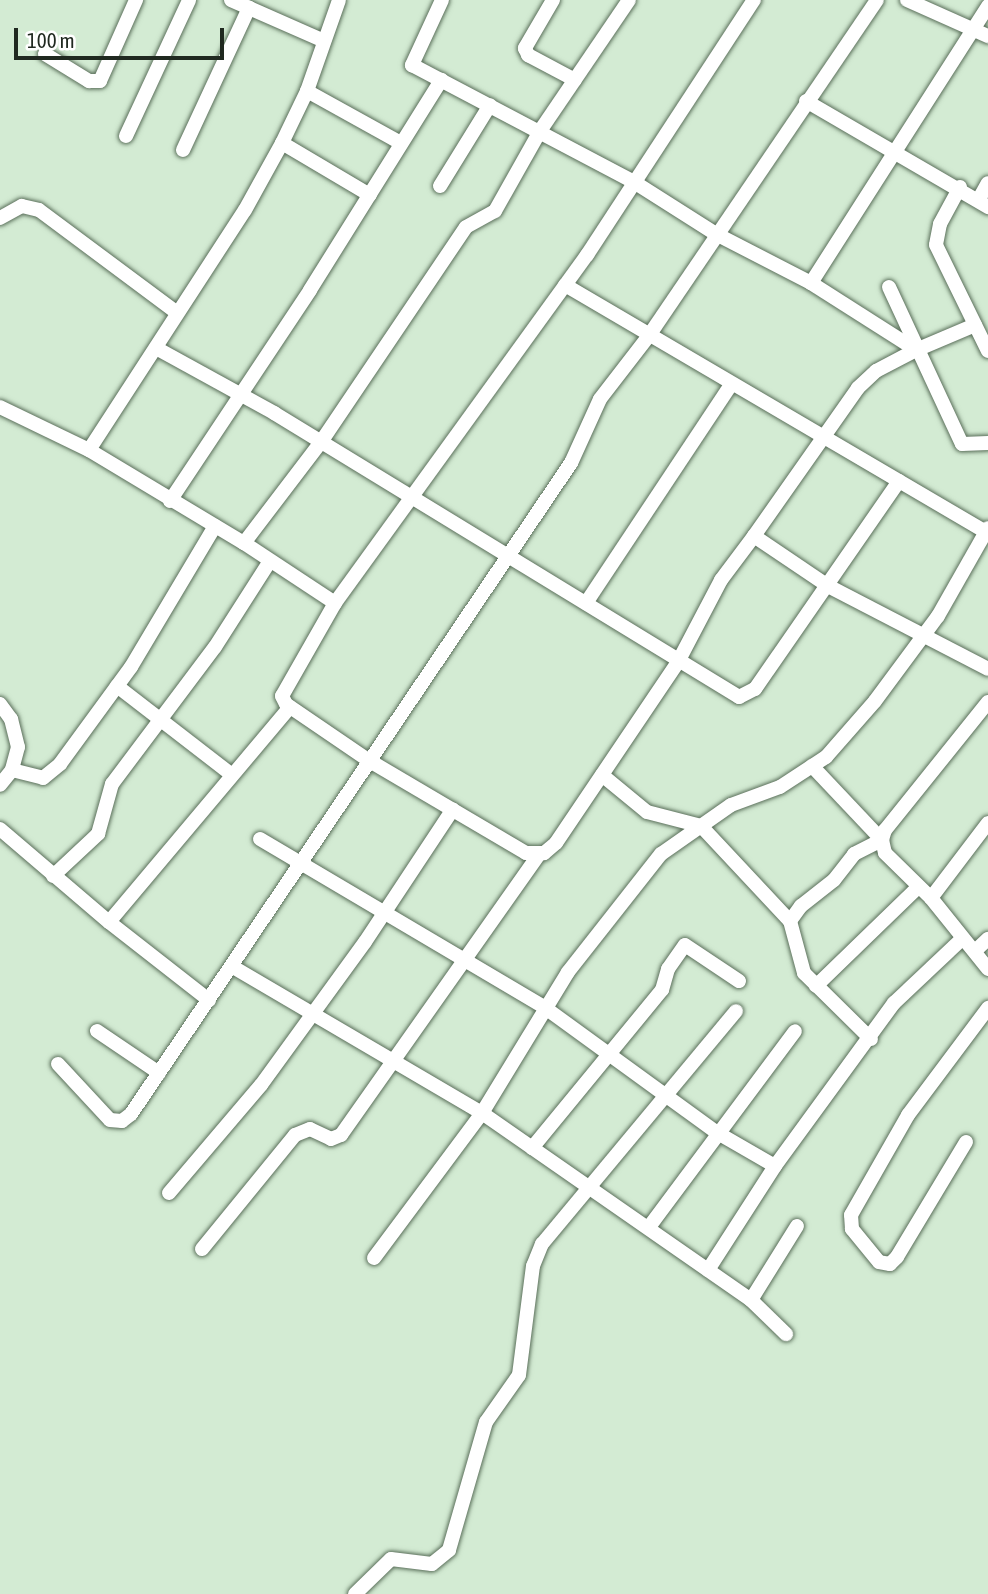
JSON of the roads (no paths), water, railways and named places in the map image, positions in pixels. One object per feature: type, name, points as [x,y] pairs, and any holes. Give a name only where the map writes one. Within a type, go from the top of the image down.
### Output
[{"type":"street","points":[[45,54],[89,81],[100,81],[136,0]]},
{"type":"street","points":[[126,136],[189,0]]},
{"type":"street","points":[[231,0],[322,40]]},
{"type":"street","points":[[89,450],[245,209],[282,143],[307,91],[322,40],[339,0]]},
{"type":"street","points":[[442,0],[412,65],[634,182],[716,234],[811,283],[916,350]]},
{"type":"street","points":[[552,0],[524,48],[528,55],[575,80]]},
{"type":"street","points":[[244,542],[321,442],[466,227],[495,211],[540,131],[629,0]]},
{"type":"street","points":[[539,854],[526,853],[368,760],[290,707],[282,690],[335,603],[565,285],[754,0]]},
{"type":"street","points":[[58,1064],[110,1120],[122,1121],[131,1115],[303,864],[368,760],[570,463],[600,398],[648,337],[877,0]]},
{"type":"street","points":[[907,0],[988,36]]},
{"type":"street","points":[[811,283],[988,6]]},
{"type":"street","points":[[183,150],[249,8]]},
{"type":"street","points":[[170,501],[370,195],[441,79]]},
{"type":"street","points":[[307,91],[401,143]]},
{"type":"street","points":[[806,101],[894,154],[960,187],[984,203],[988,183]]},
{"type":"street","points":[[440,186],[491,105]]},
{"type":"street","points":[[282,143],[370,195]]},
{"type":"street","points":[[960,187],[940,224],[936,246],[988,351]]},
{"type":"street","points":[[0,218],[22,206],[39,210],[176,312]]},
{"type":"street","points":[[374,1258],[482,1113],[544,1007],[661,854],[730,805],[780,787],[813,766],[875,701],[925,634],[987,530],[648,337],[565,285]]},
{"type":"street","points":[[889,287],[961,444],[988,443]]},
{"type":"street","points":[[202,1249],[295,1135],[310,1129],[337,1138],[467,961],[539,854],[556,843],[678,662],[721,580],[858,388],[876,372],[916,350],[975,325]]},
{"type":"street","points":[[156,348],[321,442],[586,603],[729,694],[747,695],[828,586],[899,481]]},
{"type":"street","points":[[586,603],[731,384]]},
{"type":"street","points":[[0,407],[89,450],[170,501],[244,542],[335,603]]},
{"type":"street","points":[[12,770],[33,778],[51,774],[117,686],[215,526]]},
{"type":"street","points":[[754,536],[828,586],[925,634],[988,670]]},
{"type":"street","points":[[53,876],[98,834],[112,784],[162,721],[270,561]]},
{"type":"street","points":[[117,686],[232,775]]},
{"type":"street","points":[[988,702],[885,830],[882,840],[885,853],[931,898],[988,969]]},
{"type":"street","points":[[0,704],[16,731],[12,770],[0,785]]},
{"type":"street","points":[[109,922],[290,707]]},
{"type":"street","points":[[813,766],[882,840]]},
{"type":"street","points":[[602,775],[647,812],[701,826],[790,921],[799,967],[871,1039]]},
{"type":"street","points":[[169,1193],[255,1093],[385,912],[453,809]]},
{"type":"street","points":[[931,898],[988,823]]},
{"type":"street","points":[[0,830],[109,922],[209,1000]]},
{"type":"street","points":[[260,839],[544,1007],[610,1052],[716,1132],[775,1166]]},
{"type":"street","points":[[790,921],[801,906],[829,885],[854,854],[882,840]]},
{"type":"street","points":[[816,986],[918,887]]},
{"type":"street","points":[[708,1270],[775,1166],[871,1039],[894,1003],[962,939]]},
{"type":"street","points":[[975,951],[988,939]]},
{"type":"street","points":[[532,1148],[662,990],[668,969],[685,945],[739,981]]},
{"type":"street","points":[[233,967],[482,1113],[751,1300],[786,1334]]},
{"type":"street","points":[[966,1143],[897,1257],[890,1264],[879,1262],[852,1229],[850,1215],[908,1115],[988,1008]]},
{"type":"street","points":[[355,1594],[391,1559],[432,1564],[449,1550],[486,1422],[519,1375],[536,1255],[588,1187],[670,1097],[736,1011]]},
{"type":"street","points":[[97,1031],[159,1073]]},
{"type":"street","points":[[649,1227],[716,1132],[795,1031]]},
{"type":"street","points":[[751,1300],[797,1226]]}]
